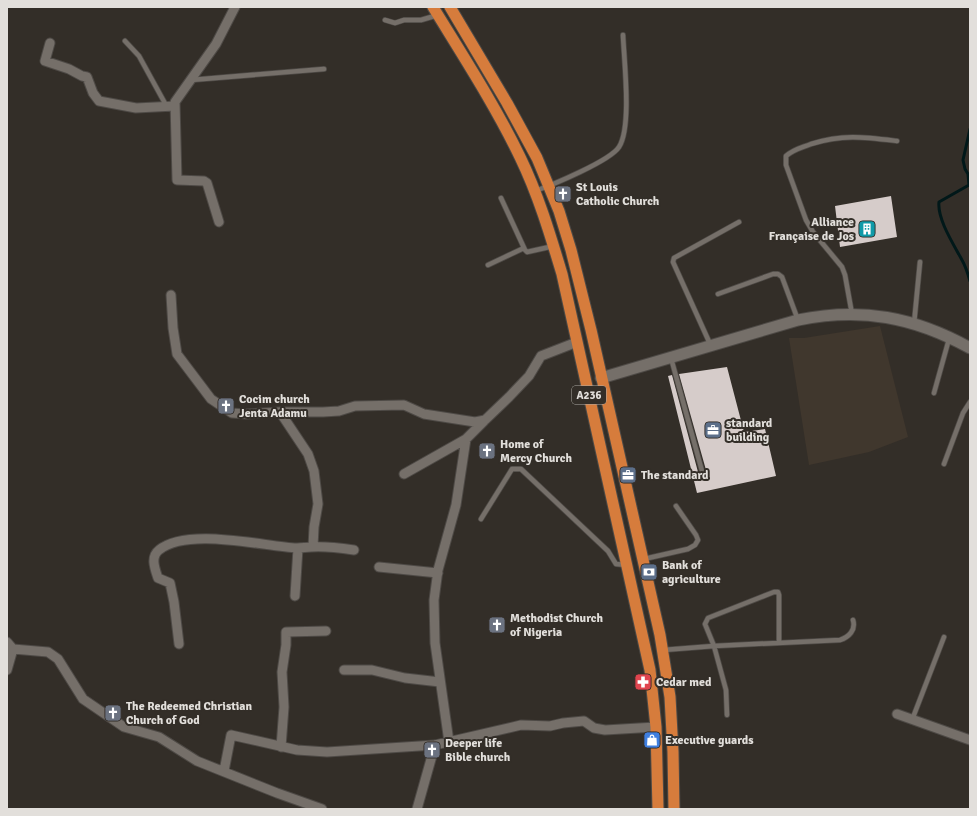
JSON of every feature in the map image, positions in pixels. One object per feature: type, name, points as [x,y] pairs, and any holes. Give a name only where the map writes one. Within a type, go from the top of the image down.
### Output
[{"type":"highway","name":"A236","points":[[450,7],[507,102],[537,158],[549,186],[571,250],[644,559],[663,650],[672,726],[674,809]]},
{"type":"highway","name":"A236","points":[[435,11],[509,135],[521,158],[554,246],[562,274],[650,670],[656,727],[658,809]]},
{"type":"highway","points":[[627,564],[644,559]]},
{"type":"highway","points":[[650,670],[666,668]]},
{"type":"street","points":[[50,43],[45,61],[70,69],[82,76],[87,77],[93,93],[98,101],[136,108],[171,106],[216,44],[235,7]]},
{"type":"street","points":[[171,106],[176,180],[204,181],[207,183],[219,222]]},
{"type":"street","points":[[171,295],[173,328],[177,354],[211,399],[232,412],[246,414],[339,411],[355,406],[404,405],[424,414],[475,422],[485,420]]},
{"type":"street","points":[[601,378],[798,320],[819,316],[852,314],[882,316],[914,324],[950,337],[970,348]]},
{"type":"street","points":[[404,474],[466,439],[528,376],[541,356],[577,342]]},
{"type":"street","points":[[280,412],[308,454],[314,471],[318,504],[314,527],[313,547]]},
{"type":"street","points":[[449,742],[435,643],[434,600],[438,572],[456,505],[466,439]]},
{"type":"street","points":[[179,644],[170,583],[158,578],[154,566],[154,556],[158,550],[172,542],[208,539],[298,548],[313,547],[354,550]]},
{"type":"street","points":[[295,596],[298,548]]},
{"type":"street","points":[[379,567],[438,572]]},
{"type":"street","points":[[281,746],[284,707],[282,672],[286,645],[286,632],[326,631]]},
{"type":"street","points":[[7,670],[10,645],[48,652],[58,659],[83,698],[124,727],[159,737],[197,760],[299,805],[322,809]]},
{"type":"street","points":[[344,670],[372,670],[405,678],[440,682]]},
{"type":"street","points":[[897,714],[970,740]]},
{"type":"street","points":[[224,771],[231,735],[297,750],[327,752],[435,745],[521,725],[550,726],[584,721],[594,728],[605,730],[656,727]]},
{"type":"street","points":[[417,809],[435,745]]},
{"type":"lane","points":[[386,20],[395,23],[404,20],[421,20],[435,11]]},
{"type":"lane","points":[[534,191],[549,186],[609,157],[619,147],[627,117],[623,35]]},
{"type":"lane","points":[[125,41],[139,56],[171,106]]},
{"type":"lane","points":[[191,80],[324,69]]},
{"type":"lane","points":[[852,314],[845,275],[842,267],[813,232],[806,220],[786,165],[786,156],[793,150],[834,138],[863,137],[897,142]]},
{"type":"lane","points":[[501,198],[527,252],[554,246]]},
{"type":"lane","points":[[711,346],[673,262],[674,258],[739,222]]},
{"type":"lane","points":[[488,265],[524,248]]},
{"type":"lane","points":[[914,324],[920,262]]},
{"type":"lane","points":[[718,294],[773,274],[778,274],[782,278],[798,320]]},
{"type":"lane","points":[[934,393],[950,337]]},
{"type":"lane","points":[[671,358],[702,471]]},
{"type":"lane","points":[[944,464],[963,413],[970,402]]},
{"type":"lane","points":[[481,519],[512,469],[518,468],[527,474],[608,551],[616,564],[627,564]]},
{"type":"lane","points":[[644,559],[688,549],[695,545],[698,540],[696,534],[676,506]]},
{"type":"lane","points":[[728,715],[726,690],[714,646],[705,624],[706,620],[774,592],[778,592],[779,643]]},
{"type":"lane","points":[[663,650],[840,640],[852,631],[854,624],[853,620]]},
{"type":"lane","points":[[912,720],[944,637]]},
{"type":"shaded area","name":"standard building","points":[[880,326],[908,437],[869,452],[809,465],[789,338],[804,338]]},
{"type":"building","name":"Alliance Française de Jos","points":[[891,196],[897,237],[840,247],[835,206]]},
{"type":"building","name":"standard building","points":[[727,367],[744,432],[765,429],[776,476],[697,493],[668,376],[672,375],[698,472],[703,475],[706,470],[679,374]]},
{"type":"waterway","points":[[970,129],[963,160],[968,174],[969,185],[939,202],[939,209],[943,224],[965,265],[970,281]]},
{"type":"place","name":"St Louis Catholic Church","points":[[563,194]]},
{"type":"place","name":"Alliance Française de Jos","points":[[867,229]]},
{"type":"place","name":"Cocim church Jenta Adamu","points":[[226,406]]},
{"type":"place","name":"standard building","points":[[713,430]]},
{"type":"place","name":"Home of Mercy Church","points":[[487,451]]},
{"type":"place","name":"The standard","points":[[628,475]]},
{"type":"place","name":"Bank of agriculture","points":[[649,572]]},
{"type":"place","name":"Methodist Church of Nigeria","points":[[497,625]]},
{"type":"place","name":"Cedar med","points":[[643,682]]},
{"type":"place","name":"The Redeemed Christian Church of God","points":[[113,713]]},
{"type":"place","name":"Executive guards","points":[[652,740]]},
{"type":"place","name":"Deeper life Bible church","points":[[432,750]]}]
